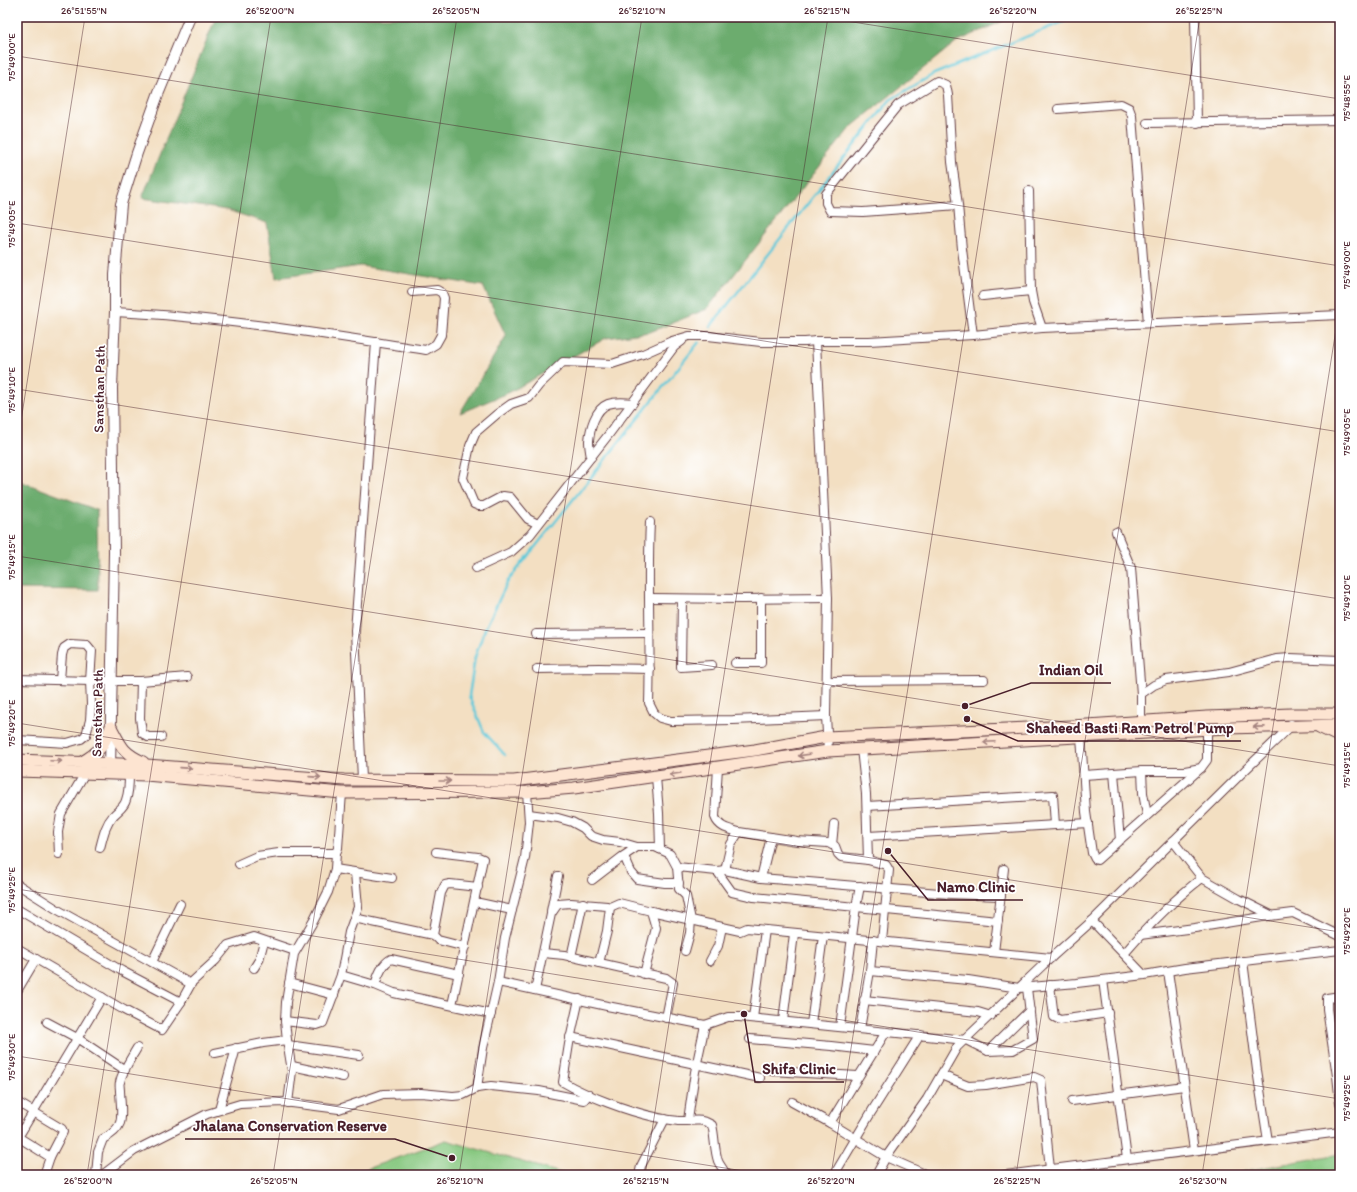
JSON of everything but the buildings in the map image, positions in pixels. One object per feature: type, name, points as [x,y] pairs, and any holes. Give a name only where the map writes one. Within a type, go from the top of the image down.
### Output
[{"type":"main road","points":[[17,771],[85,773],[110,768],[147,765],[344,780],[514,781],[748,751],[826,737],[1141,722],[1207,717],[1340,714]]},
{"type":"main road","points":[[1315,725],[1340,738]]},
{"type":"main road","points":[[17,760],[81,762],[110,768],[129,774],[342,793],[527,792],[574,788],[656,777],[828,751],[1226,728],[1315,725],[1340,726]]},
{"type":"main road","points":[[111,727],[122,748],[129,756],[147,765]]},
{"type":"main road","points":[[81,762],[96,754],[111,727]]},
{"type":"street","name":"Sansthan Path","points":[[110,768],[114,552],[112,388],[115,275],[121,204],[137,153],[157,98],[190,17]]},
{"type":"street","points":[[1195,17],[1197,123]]},
{"type":"street","points":[[958,205],[863,212],[830,211],[826,203],[826,194],[898,105],[937,82],[946,85],[948,95],[952,162],[958,205],[973,335]]},
{"type":"street","points":[[1058,109],[1121,104],[1129,108],[1132,116],[1148,322]]},
{"type":"street","points":[[1147,123],[1340,120]]},
{"type":"street","points":[[1029,191],[1031,291],[1033,302],[1042,328]]},
{"type":"street","points":[[115,312],[139,313],[251,325],[426,350],[436,344],[441,335],[444,298],[442,293],[437,290],[412,292]]},
{"type":"street","points":[[983,296],[1031,291]]},
{"type":"street","points":[[538,524],[528,519],[510,497],[503,496],[484,506],[474,504],[462,478],[470,446],[476,432],[496,414],[511,404],[529,398],[539,385],[563,362],[612,364],[643,354],[672,341],[688,336],[708,336],[761,342],[869,341],[973,335],[1042,328],[1148,322],[1340,315]]},
{"type":"street","points":[[476,568],[511,552],[530,535],[633,403],[674,346],[688,336]]},
{"type":"street","points":[[816,341],[828,598],[826,682],[826,737],[828,751]]},
{"type":"street","points":[[362,779],[355,631],[376,342]]},
{"type":"street","points":[[591,457],[589,443],[590,433],[600,409],[607,404],[618,402],[633,403]]},
{"type":"street","points":[[650,522],[648,577],[650,669],[649,703],[654,713],[660,718],[671,721],[826,716]]},
{"type":"street","points":[[1116,532],[1132,568],[1141,694],[1141,722]]},
{"type":"street","points":[[649,598],[828,598]]},
{"type":"street","points":[[682,598],[682,667],[712,665]]},
{"type":"street","points":[[735,663],[761,663],[761,598]]},
{"type":"street","points":[[536,634],[649,633]]},
{"type":"street","points":[[17,740],[67,743],[80,739],[86,735],[90,720],[92,650],[87,645],[70,644],[64,648],[60,680]]},
{"type":"street","points":[[1141,694],[1154,685],[1166,680],[1229,672],[1277,659],[1290,658],[1340,660]]},
{"type":"street","points":[[537,669],[650,669]]},
{"type":"street","points":[[17,679],[141,681],[187,677]]},
{"type":"street","points":[[826,682],[984,680]]},
{"type":"street","points":[[141,681],[140,718],[142,733],[148,737],[161,737]]},
{"type":"street","points":[[876,1175],[886,1157],[927,1099],[957,1048],[1023,988],[1051,958],[1092,922],[1291,726],[1291,714]]},
{"type":"street","points":[[1081,736],[1088,823],[1092,853],[1097,860],[1201,768],[1207,760],[1207,730]]},
{"type":"street","points":[[861,749],[867,806],[868,860]]},
{"type":"street","points":[[718,767],[715,817],[717,822],[722,826],[739,832],[832,845],[835,846],[841,857],[868,860],[886,865],[889,870],[882,941]]},
{"type":"street","points":[[1084,775],[1142,771],[1185,771],[1201,768]]},
{"type":"street","points":[[1142,771],[1143,793],[1147,815]]},
{"type":"street","points":[[59,854],[58,832],[61,814],[85,773]]},
{"type":"street","points":[[1114,773],[1120,840]]},
{"type":"street","points":[[100,848],[105,830],[112,817],[121,809],[126,800],[129,789],[129,774]]},
{"type":"street","points":[[656,777],[660,849]]},
{"type":"street","points":[[477,1088],[483,1048],[498,982],[505,938],[525,858],[529,822],[527,792]]},
{"type":"street","points":[[288,1103],[292,1071],[285,1021],[289,982],[295,951],[304,938],[328,892],[335,869],[342,793]]},
{"type":"street","points":[[867,806],[1053,795],[1055,825]]},
{"type":"street","points":[[529,814],[558,818],[572,822],[583,828],[591,836],[603,840],[620,842],[637,848],[655,847],[670,854],[677,867],[679,889],[686,896],[691,920],[690,932],[685,951]]},
{"type":"street","points":[[868,836],[1088,823]]},
{"type":"street","points":[[832,845],[834,824]]},
{"type":"street","points":[[739,832],[731,844],[721,870],[732,892],[754,897],[998,921]]},
{"type":"street","points":[[761,878],[771,837]]},
{"type":"street","points":[[1173,841],[1202,878],[1272,916]]},
{"type":"street","points":[[592,880],[637,848]]},
{"type":"street","points":[[436,852],[478,857],[483,859],[452,1005]]},
{"type":"street","points":[[240,864],[257,856],[279,853],[336,853]]},
{"type":"street","points":[[624,856],[630,872],[637,879],[665,883],[679,883]]},
{"type":"street","points":[[677,867],[721,870],[761,878],[951,894],[1001,896]]},
{"type":"street","points":[[335,869],[392,878]]},
{"type":"street","points":[[994,952],[1004,869]]},
{"type":"street","points":[[285,1021],[318,1025],[324,1023],[341,975],[350,932],[358,907],[355,873]]},
{"type":"street","points":[[535,990],[558,876]]},
{"type":"street","points":[[1124,954],[1140,935],[1188,889],[1202,878]]},
{"type":"street","points":[[17,884],[58,910],[191,984]]},
{"type":"street","points":[[433,936],[441,893],[445,885],[450,884],[478,887]]},
{"type":"street","points":[[840,1027],[860,886]]},
{"type":"street","points":[[474,902],[512,910]]},
{"type":"street","points":[[551,914],[558,904],[572,902],[610,907],[620,903],[740,931],[746,928],[794,934],[852,938],[1051,958]]},
{"type":"street","points":[[571,957],[583,903]]},
{"type":"street","points":[[152,962],[180,904]]},
{"type":"street","points":[[598,963],[610,907]]},
{"type":"street","points":[[17,909],[122,971],[181,1002]]},
{"type":"street","points":[[644,974],[656,928],[651,910]]},
{"type":"street","points":[[1140,935],[1294,913],[1340,936]]},
{"type":"street","points":[[354,918],[433,936],[438,940],[465,947]]},
{"type":"street","points":[[1092,922],[1144,975]]},
{"type":"street","points":[[710,961],[718,946],[722,927]]},
{"type":"street","points":[[753,1018],[764,930]]},
{"type":"street","points":[[783,1021],[794,934]]},
{"type":"street","points":[[811,1024],[823,936]]},
{"type":"street","points":[[17,948],[162,1030],[191,984],[216,960],[228,945],[254,938],[295,951]]},
{"type":"street","points":[[860,1029],[870,971],[873,940]]},
{"type":"street","points":[[254,968],[259,960],[264,941]]},
{"type":"street","points":[[870,971],[968,980],[1023,988],[1103,980],[1243,961],[1340,950]]},
{"type":"street","points":[[543,953],[571,957],[666,978],[673,983],[666,1018]]},
{"type":"street","points":[[17,991],[36,959]]},
{"type":"street","points":[[374,985],[382,968],[391,959],[459,974]]},
{"type":"street","points":[[1243,961],[1268,1141]]},
{"type":"street","points":[[1168,971],[1194,1150]]},
{"type":"street","points":[[341,975],[394,993],[491,1014]]},
{"type":"street","points":[[1103,980],[1127,1159]]},
{"type":"street","points":[[289,982],[334,995]]},
{"type":"street","points":[[498,982],[705,1025],[728,1017],[753,1018],[966,1040],[988,1051],[1013,1050],[1033,1038],[1030,1010],[1023,988]]},
{"type":"street","points":[[1050,985],[1054,1017],[1060,1020],[1108,1013]]},
{"type":"street","points":[[1340,996],[1327,998],[1327,1009],[1340,1099]]},
{"type":"street","points":[[50,1157],[18,1138],[76,1038],[102,997]]},
{"type":"street","points":[[579,1000],[570,1037],[563,1082],[572,1088],[621,1107],[654,1117],[680,1121],[705,1120],[712,1125],[718,1162],[724,1168],[726,1175]]},
{"type":"street","points":[[864,1000],[978,1012],[991,1016]]},
{"type":"street","points":[[988,1051],[1030,1010]]},
{"type":"street","points":[[47,1022],[76,1038],[125,1070]]},
{"type":"street","points":[[688,1120],[705,1025]]},
{"type":"street","points":[[830,1123],[886,1032]]},
{"type":"street","points":[[834,1175],[920,1035]]},
{"type":"street","points":[[570,1037],[760,1078]]},
{"type":"street","points":[[750,1039],[874,1051]]},
{"type":"street","points":[[215,1053],[263,1043],[287,1043],[359,1055]]},
{"type":"street","points":[[96,1175],[98,1152],[103,1140],[118,1129],[121,1116],[120,1081],[137,1048]]},
{"type":"street","points":[[219,1110],[236,1048]]},
{"type":"street","points":[[292,1066],[343,1077]]},
{"type":"street","points":[[771,1071],[858,1076]]},
{"type":"street","points":[[941,1075],[968,1086],[986,1085],[1034,1077],[1041,1080],[1050,1169]]},
{"type":"street","points":[[107,1174],[134,1152],[207,1114],[240,1104],[288,1103],[339,1109],[384,1094],[421,1093],[453,1096],[463,1095],[477,1088],[491,1086],[518,1088],[584,1100],[589,1094]]},
{"type":"street","points":[[1072,1101],[1184,1086]]},
{"type":"street","points":[[17,1102],[62,1129],[63,1132],[50,1157],[45,1172],[48,1175]]},
{"type":"street","points":[[792,1102],[886,1157],[927,1175]]},
{"type":"street","points":[[639,1175],[641,1166],[665,1119]]},
{"type":"street","points":[[1004,1175],[1340,1132]]},
{"type":"green space","points":[[216,17],[1012,17],[956,42],[850,128],[707,309],[650,332],[606,338],[510,392],[460,413],[506,336],[483,286],[361,266],[276,278],[267,223],[227,210],[142,198]]},
{"type":"green space","points":[[17,480],[97,510],[98,590],[17,589]]},
{"type":"green space","points":[[446,1140],[568,1175],[350,1175]]},
{"type":"green space","points":[[1340,1154],[1340,1175],[1222,1175]]},
{"type":"waterway","points":[[710,327],[890,100],[934,74],[1075,17]]},
{"type":"waterway","points":[[505,755],[484,732],[469,696],[475,657],[485,629],[508,581],[699,342]]},
{"type":"place","name":"Indian Oil","points":[[965,706]]},
{"type":"place","name":"Shaheed Basti Ram Petrol Pump","points":[[967,719]]},
{"type":"place","name":"Namo Clinic","points":[[888,851]]},
{"type":"place","name":"Shifa Clinic","points":[[744,1014]]},
{"type":"place","name":"Jhalana Conservation Reserve","points":[[452,1158]]}]
